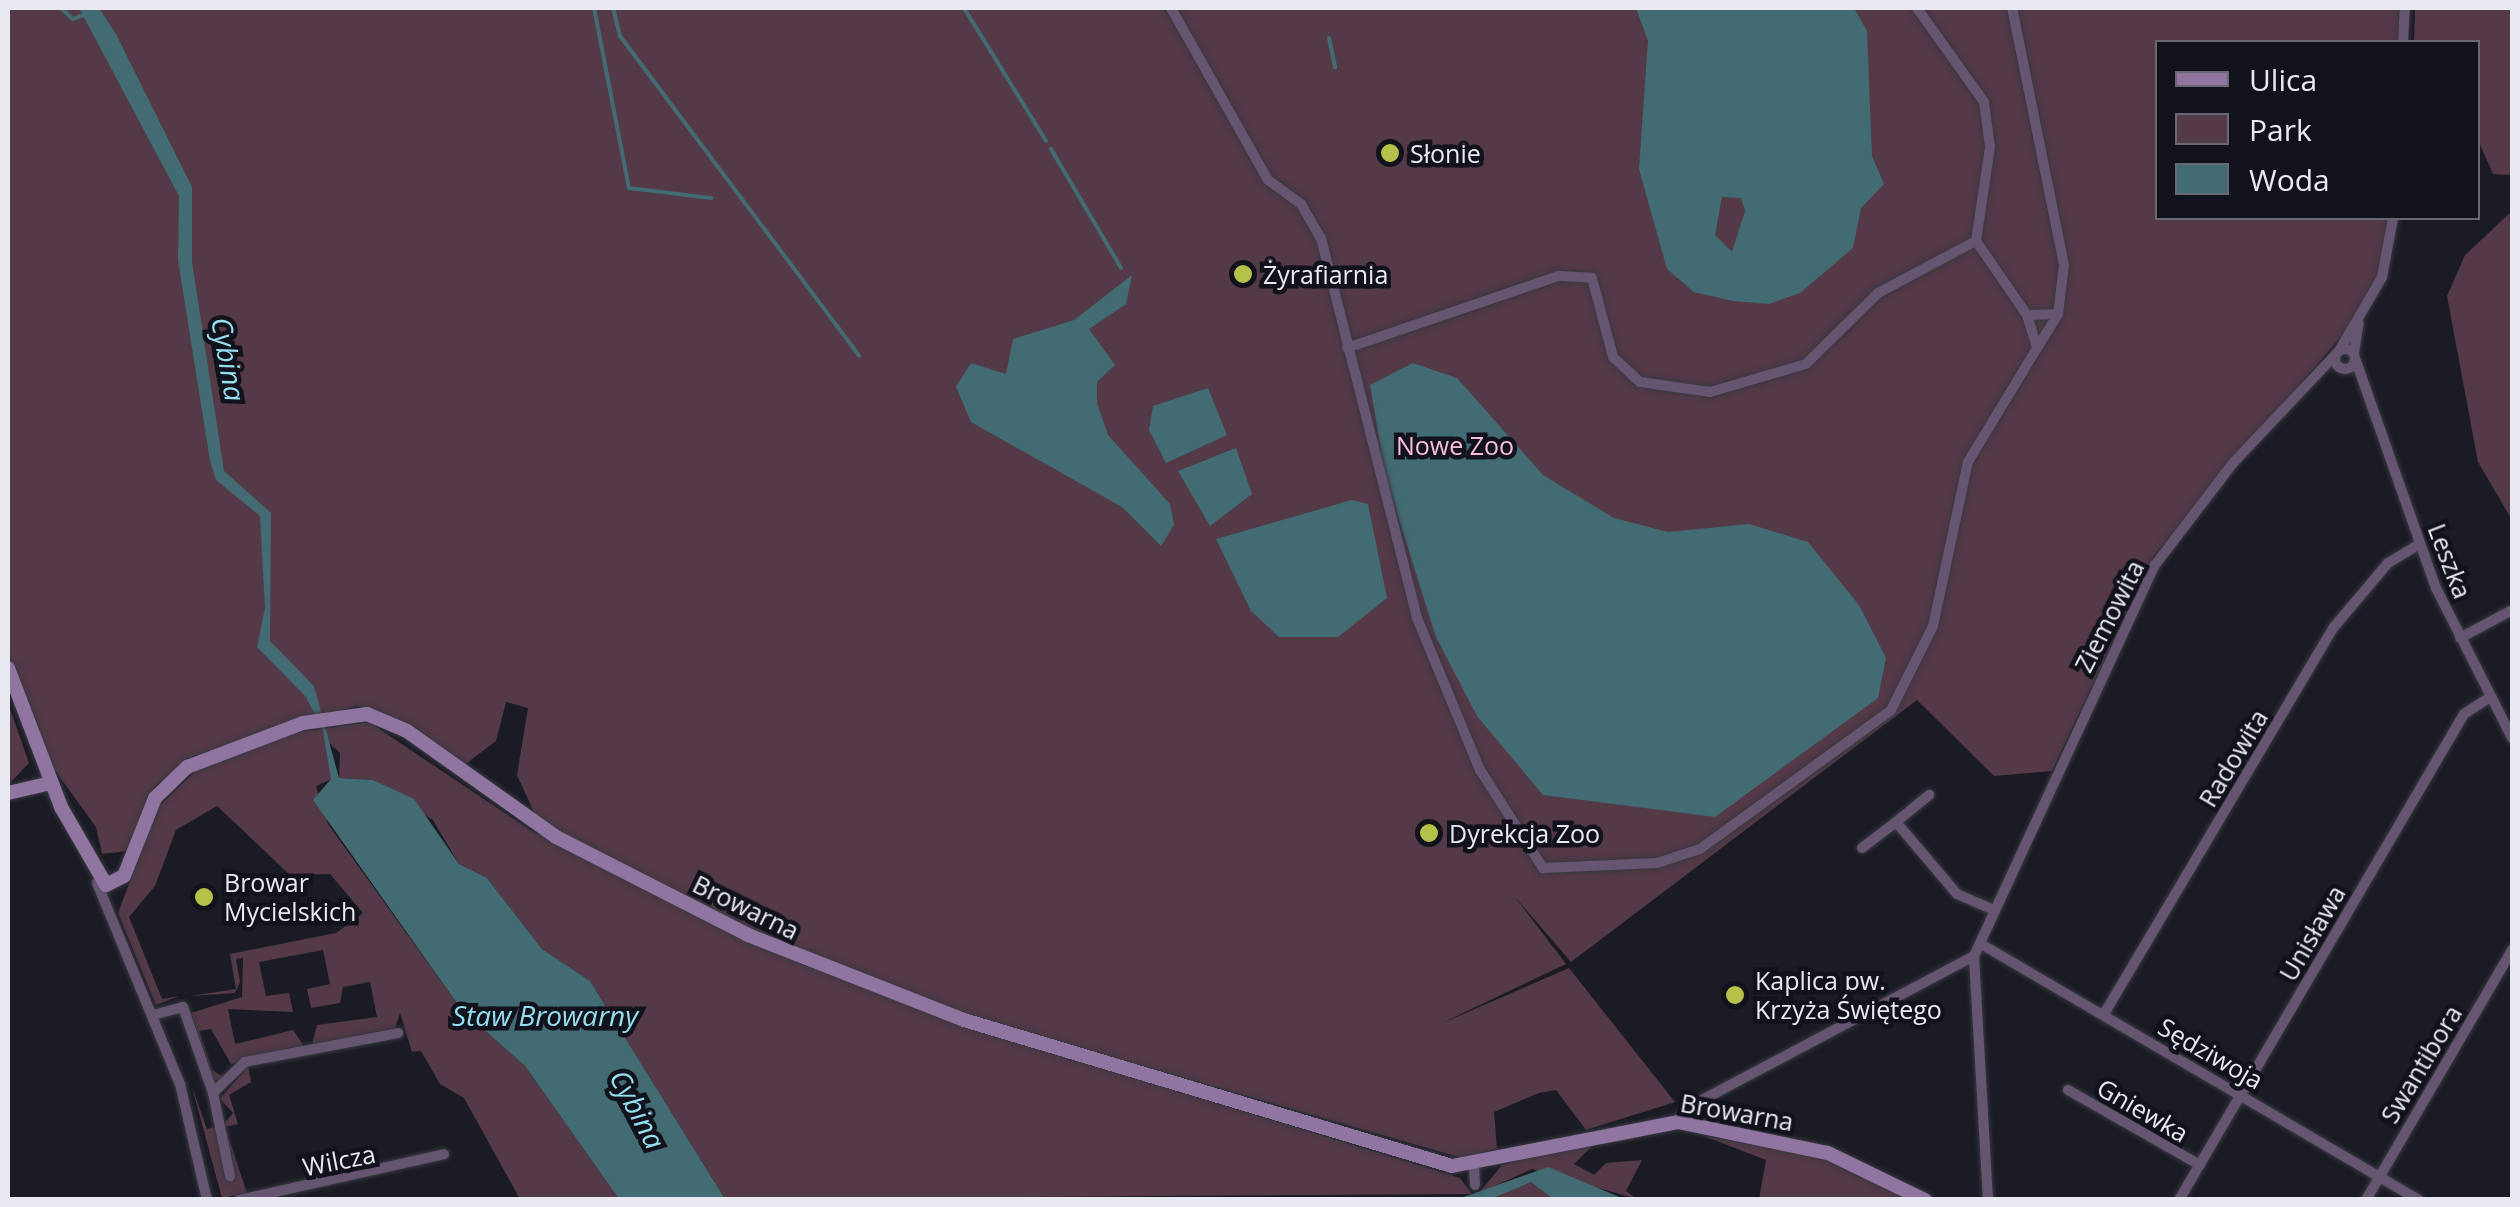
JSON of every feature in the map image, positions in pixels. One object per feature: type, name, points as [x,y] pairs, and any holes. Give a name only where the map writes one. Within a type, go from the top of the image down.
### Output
[{"type":"street","points":[[1171,8],[1268,180],[1311,216],[1347,348],[1372,468],[1446,695],[1543,868],[1657,864],[1700,850],[1891,710],[1933,626],[1968,462],[2058,314],[2064,265],[2012,8]]},
{"type":"street","points":[[1916,8],[1984,102],[1990,147],[1976,241],[2027,314],[2037,348]]},
{"type":"street","points":[[2403,40],[2405,8]]},
{"type":"street","name":"Ziemowita","points":[[1974,956],[2156,565],[2314,375],[2338,353],[2382,277],[2393,220]]},
{"type":"street","points":[[1347,348],[1559,276],[1592,278],[1605,340],[1624,370],[1680,392],[1730,389],[1806,364],[1878,293],[1976,241]]},
{"type":"street","points":[[2027,314],[2058,314]]},
{"type":"street","name":"Ziemowita","points":[[2355,357],[2359,322]]},
{"type":"street","points":[[2314,375],[2346,370],[2355,357],[2338,353]]},
{"type":"street","name":"Leszka","points":[[2338,353],[2364,392]]},
{"type":"street","name":"Leszka","points":[[2355,357],[2420,544],[2460,638],[2512,738]]},
{"type":"street","name":"Radowita","points":[[2104,1014],[2334,628],[2388,563],[2420,544]]},
{"type":"street","points":[[2460,638],[2512,610]]},
{"type":"street","points":[[8,668],[51,783],[97,883],[188,1108],[207,1200]]},
{"type":"street","name":"Unisława","points":[[2179,1200],[2464,714],[2490,697]]},
{"type":"street","name":"Browarna","points":[[97,883],[124,876],[156,798],[187,766],[303,723],[367,714],[406,731],[525,821],[824,968],[964,1020],[1440,1164],[1474,1166],[1678,1122],[1828,1152],[1925,1200]]},
{"type":"street","points":[[8,794],[51,783]]},
{"type":"street","points":[[1862,848],[1929,794]]},
{"type":"street","points":[[1896,822],[1957,894],[1994,910]]},
{"type":"street","name":"Sędziwoja","points":[[1981,944],[2419,1200]]},
{"type":"street","name":"Swantibora","points":[[2366,1200],[2512,950]]},
{"type":"street","points":[[1678,1122],[1712,1094],[1974,956],[1988,1200]]},
{"type":"street","points":[[153,1016],[183,1008],[213,1093],[230,1176]]},
{"type":"street","points":[[213,1093],[244,1062],[398,1033]]},
{"type":"street","name":"Gniewka","points":[[2068,1090],[2200,1165]]},
{"type":"street","name":"Wilcza","points":[[239,1200],[304,1193],[444,1154]]},
{"type":"street","points":[[1474,1166],[1475,1185]]},
{"type":"green space","name":"Nowe Zoo","points":[[8,8],[2401,8],[2399,40],[2155,40],[2155,220],[2390,220],[2380,271],[2350,326],[2153,557],[2052,771],[1994,776],[1917,700],[1571,962],[1515,897],[1566,964],[1438,1025],[1569,968],[1675,1102],[1586,1130],[1556,1090],[1539,1093],[1494,1112],[1497,1149],[1462,1158],[972,1017],[751,931],[538,821],[517,775],[528,708],[506,702],[496,741],[463,766],[399,719],[356,706],[193,756],[154,787],[127,851],[102,854],[96,827],[48,761],[8,652]]},
{"type":"green space","points":[[2415,8],[2512,8],[2512,175],[2493,174],[2480,145],[2480,40],[2414,40]]},
{"type":"green space","points":[[2512,211],[2512,520],[2478,462],[2447,296],[2465,255]]},
{"type":"green space","points":[[8,703],[29,763],[8,785]]},
{"type":"green space","points":[[369,722],[530,830],[801,964],[969,1027],[1460,1178],[1472,1194],[725,1199],[590,981],[542,949],[487,878],[459,864],[433,820],[373,780],[339,778],[340,753],[326,740],[332,779],[316,786],[328,824],[461,1009],[525,1066],[619,1199],[520,1199],[464,1098],[440,1084],[421,1051],[412,1052],[400,1013],[395,1028],[312,1044],[317,1025],[377,1017],[370,982],[343,987],[340,1003],[311,1008],[307,989],[330,984],[323,950],[259,962],[266,996],[289,993],[293,1012],[228,1009],[235,1044],[293,1030],[304,1046],[231,1064],[211,1029],[199,1031],[212,1070],[225,1078],[216,1085],[191,1013],[242,997],[243,958],[236,959],[240,982],[235,993],[191,996],[236,989],[230,954],[336,933],[363,913],[330,874],[290,875],[217,806],[176,830],[155,886],[129,917],[162,999],[179,996],[156,1005],[118,913],[158,807],[198,769],[299,732]]},
{"type":"green space","points":[[248,1066],[251,1082],[229,1095],[238,1124],[225,1127],[247,1193],[222,1198],[192,1087],[207,1129],[223,1125],[233,1113],[220,1099]]},
{"type":"green space","points":[[1650,1135],[1593,1145],[1574,1164],[1594,1175],[1606,1163],[1642,1160],[1626,1191],[1637,1199],[1532,1169],[1479,1193],[1502,1165],[1592,1141]]},
{"type":"green space","points":[[1704,1136],[1824,1157],[1914,1199],[1759,1199],[1766,1160]]},
{"type":"green space","points":[[1531,1182],[1553,1199],[1491,1200],[1518,1186]]},
{"type":"water","name":"Staw Browarny","points":[[79,8],[99,8],[116,34],[192,187],[192,262],[224,471],[271,513],[270,641],[314,686],[339,778],[373,780],[414,799],[459,864],[487,878],[542,949],[590,981],[725,1199],[619,1199],[525,1066],[461,1009],[313,800],[331,779],[323,731],[306,697],[257,647],[265,608],[260,516],[216,480],[210,461],[178,260],[179,196]]},
{"type":"water","points":[[1636,8],[1854,8],[1867,31],[1872,156],[1884,184],[1861,208],[1853,248],[1800,293],[1769,304],[1733,301],[1694,292],[1667,269],[1639,169],[1648,41]],"holes":[[[1722,197],[1741,198],[1745,211],[1732,252],[1715,235]]]},
{"type":"water","points":[[1132,275],[1126,304],[1089,329],[1115,365],[1097,382],[1097,403],[1108,435],[1170,504],[1174,525],[1161,546],[1122,507],[971,422],[956,387],[971,363],[1006,374],[1013,339],[1074,320]]},
{"type":"water","points":[[1413,363],[1457,378],[1543,475],[1614,518],[1668,532],[1749,524],[1808,542],[1859,605],[1886,658],[1878,698],[1715,817],[1543,795],[1477,716],[1436,637],[1385,475],[1370,385]]},
{"type":"water","points":[[1208,388],[1227,435],[1166,463],[1149,430],[1153,406]]},
{"type":"water","points":[[1236,448],[1252,494],[1210,526],[1178,471]]},
{"type":"water","points":[[1352,500],[1368,504],[1387,598],[1338,637],[1279,637],[1251,611],[1216,539]]},
{"type":"water","points":[[1548,1167],[1624,1199],[1553,1199],[1531,1182],[1491,1199],[1458,1199]]},
{"type":"waterway","points":[[61,8],[73,19],[86,14]]},
{"type":"waterway","points":[[594,8],[629,188],[711,198]]},
{"type":"waterway","points":[[613,8],[620,36],[859,356]]},
{"type":"waterway","points":[[964,8],[1046,141]]},
{"type":"waterway","points":[[1329,38],[1335,67]]},
{"type":"waterway","points":[[1051,149],[1121,268]]},
{"type":"place","name":"Słonie","points":[[1390,153]]},
{"type":"place","name":"Żyrafiarnia","points":[[1243,274]]},
{"type":"place","name":"Dyrekcja Zoo","points":[[1429,833]]},
{"type":"place","name":"Browar Mycielskich","points":[[204,897]]},
{"type":"place","name":"Kaplica pw. Krzyża Świętego","points":[[1735,995]]},
{"type":"water label","name":"Cybina","points":[[229,359]]},
{"type":"water label","name":"Cybina","points":[[638,1109]]}]
